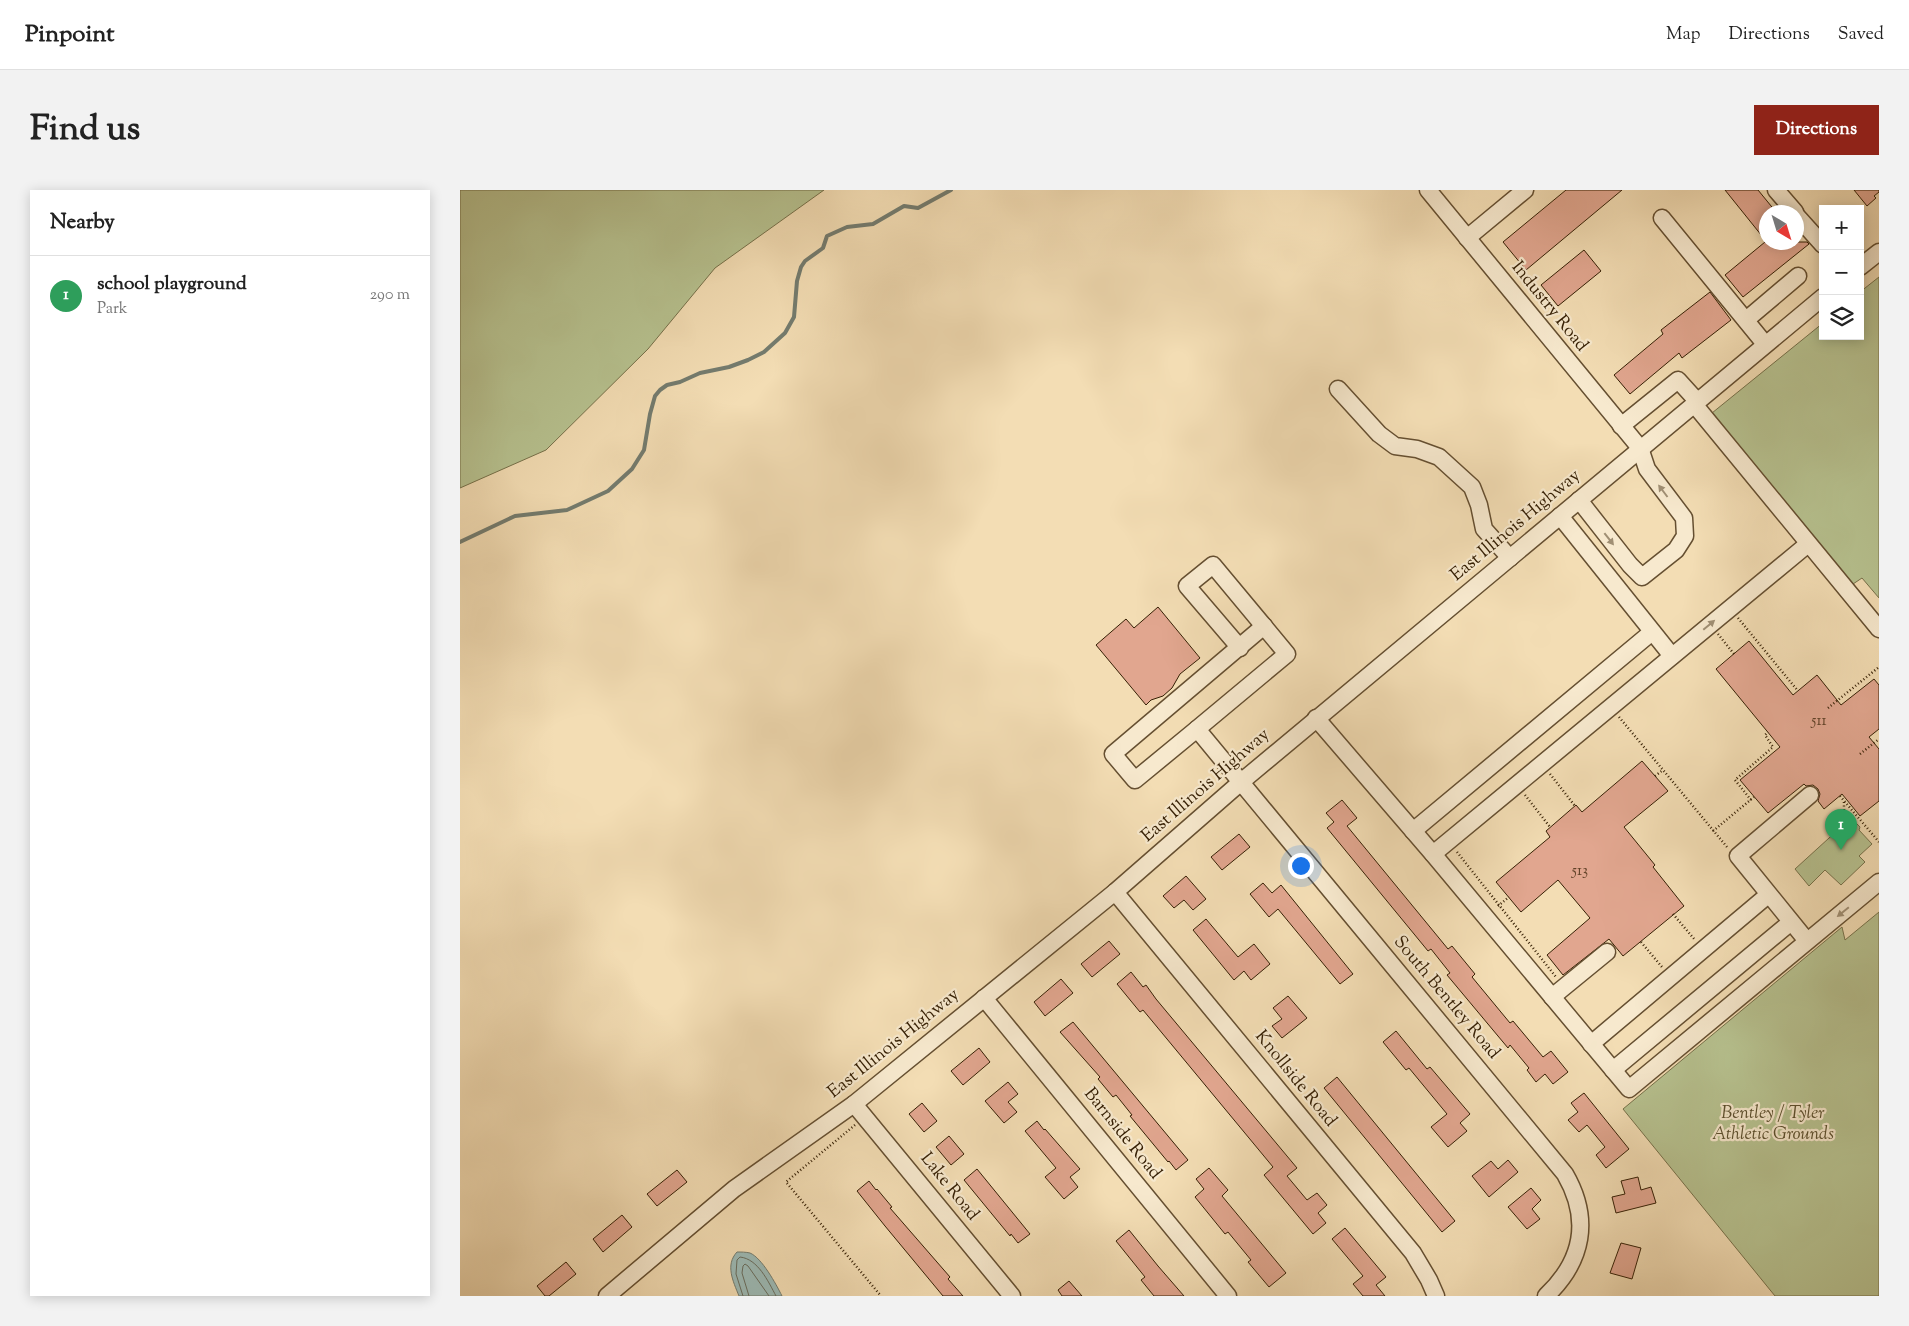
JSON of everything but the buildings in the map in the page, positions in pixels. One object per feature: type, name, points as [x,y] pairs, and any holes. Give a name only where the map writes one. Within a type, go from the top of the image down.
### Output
[{"type":"street","name":"Industry Road","points":[[1428,190],[1640,448]]},
{"type":"street","points":[[1467,238],[1525,190]]},
{"type":"street","points":[[1776,190],[1788,205]]},
{"type":"street","points":[[1662,218],[1765,344]]},
{"type":"street","points":[[1804,223],[1819,240]]},
{"type":"street","points":[[1864,264],[1879,252]]},
{"type":"street","points":[[1746,320],[1798,276]]},
{"type":"street","name":"East Illinois Highway","points":[[607,1296],[734,1189],[854,1104],[1115,892],[1316,718],[1819,300]]},
{"type":"street","points":[[1621,426],[1678,380],[1808,544],[1879,629]]},
{"type":"street","points":[[1338,389],[1379,434],[1395,446],[1417,449],[1439,457],[1472,487],[1479,505],[1484,528],[1510,558]]},
{"type":"street","points":[[1579,500],[1630,566],[1642,577],[1676,550],[1685,536],[1684,518],[1647,469],[1640,448]]},
{"type":"street","points":[[1560,516],[1672,656]]},
{"type":"street","points":[[1433,854],[1808,544]]},
{"type":"street","points":[[1240,648],[1188,586],[1213,565],[1264,626],[1287,654],[1135,780],[1113,754],[1240,648],[1264,626]]},
{"type":"street","points":[[1414,831],[1652,632]]},
{"type":"street","points":[[1316,718],[1433,854],[1558,991],[1591,1044],[1629,1090],[1879,882]]},
{"type":"street","name":"South Bentley Road","points":[[1197,729],[1565,1174],[1577,1199],[1580,1236],[1571,1266],[1560,1282],[1546,1296]]},
{"type":"street","points":[[1807,941],[1738,856],[1810,795]]},
{"type":"street","name":"Knollside Road","points":[[1115,892],[1413,1254],[1422,1267],[1436,1296]]},
{"type":"street","points":[[1591,1044],[1768,895]]},
{"type":"street","points":[[1613,1070],[1791,922]]},
{"type":"street","points":[[1558,991],[1607,952]]},
{"type":"street","name":"Barnside Road","points":[[984,998],[1228,1296]]},
{"type":"street","name":"Lake Road","points":[[854,1104],[1012,1296]]},
{"type":"path","points":[[1737,617],[1798,691]]},
{"type":"path","points":[[1717,633],[1734,654]]},
{"type":"path","points":[[1828,708],[1879,667]]},
{"type":"path","points":[[1611,707],[1713,831],[1731,852],[1738,856]]},
{"type":"path","points":[[1750,800],[1735,780],[1773,747],[1765,734],[1768,732]]},
{"type":"path","points":[[1860,754],[1879,739]]},
{"type":"path","points":[[1655,776],[1663,770]]},
{"type":"path","points":[[1840,796],[1879,842]]},
{"type":"path","points":[[1713,831],[1754,797]]},
{"type":"path","points":[[1844,800],[1844,825]]},
{"type":"path","points":[[1448,841],[1558,991]]},
{"type":"path","points":[[1674,914],[1702,950]]},
{"type":"path","points":[[1640,942],[1670,977]]},
{"type":"path","points":[[865,1117],[786,1182],[881,1296]]},
{"type":"green space","points":[[460,190],[824,190],[715,268],[648,349],[546,450],[460,488]]},
{"type":"green space","points":[[1879,277],[1879,598],[1862,578],[1853,584],[1712,413],[1819,326],[1819,340],[1864,340],[1864,289]]},
{"type":"green space","points":[[1851,818],[1872,844],[1859,856],[1865,862],[1841,885],[1825,870],[1809,886],[1795,869]]},
{"type":"green space","name":"Bentley / Tyler Athletic Grounds","points":[[1879,912],[1879,1296],[1775,1296],[1623,1109],[1842,927],[1845,940]]},
{"type":"water","points":[[737,1252],[750,1253],[755,1256],[768,1272],[782,1296],[739,1296],[731,1273],[731,1262]]},
{"type":"waterway","points":[[460,542],[515,516],[567,510],[608,491],[632,469],[644,450],[650,414],[655,396],[660,390],[667,385],[680,382],[700,373],[729,367],[748,360],[764,352],[785,333],[794,317],[797,281],[801,267],[805,261],[823,248],[827,236],[847,227],[873,224],[904,206],[918,208],[951,190]]},
{"type":"place","name":"school playground","points":[[1841,850]]}]
